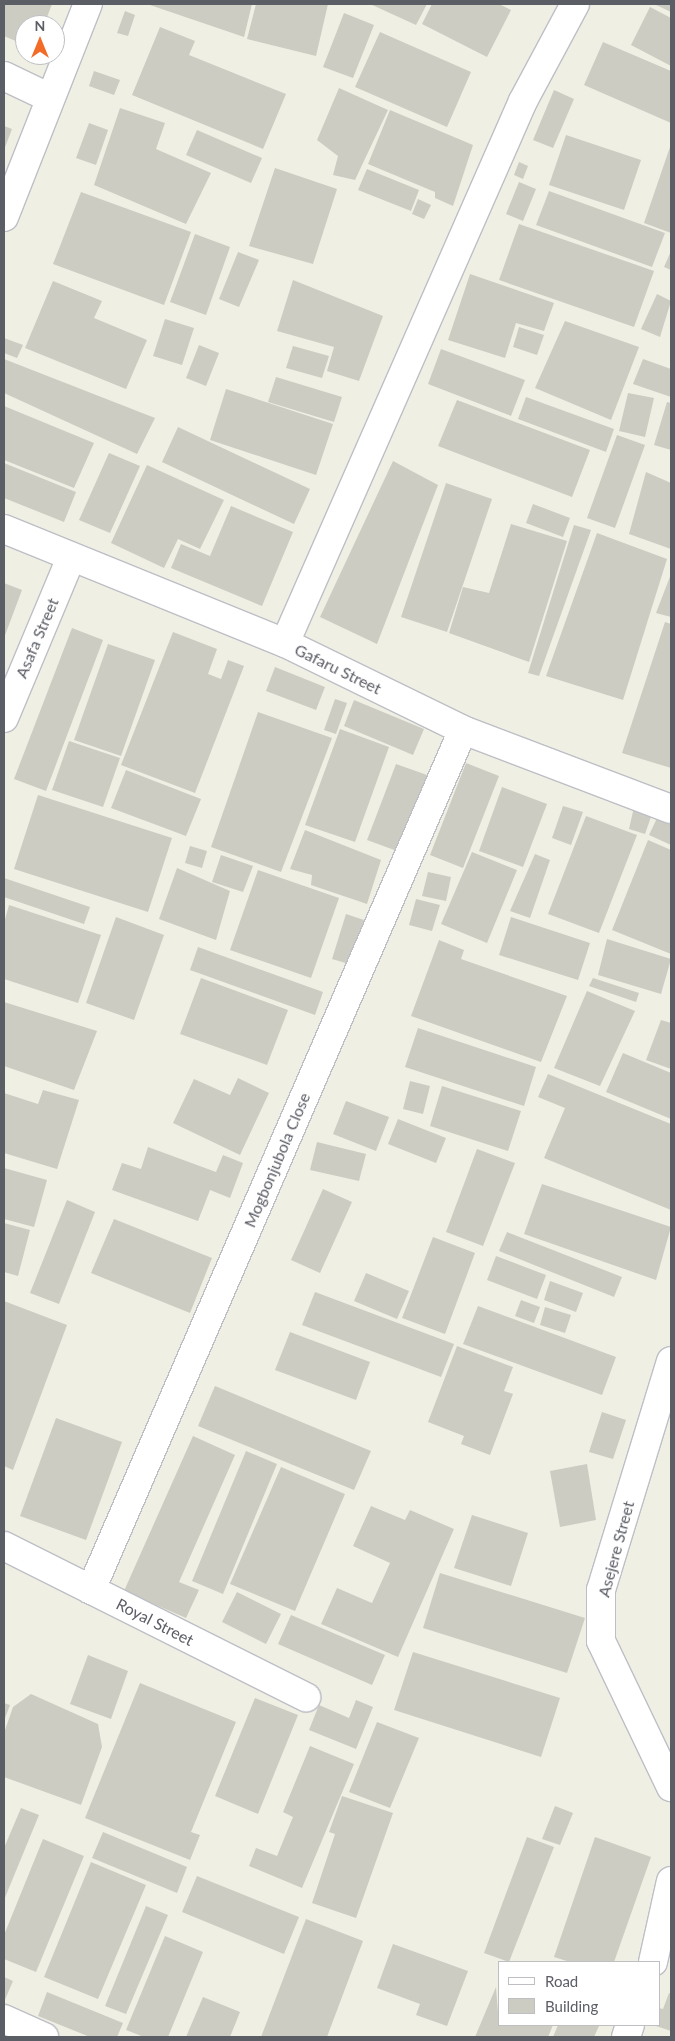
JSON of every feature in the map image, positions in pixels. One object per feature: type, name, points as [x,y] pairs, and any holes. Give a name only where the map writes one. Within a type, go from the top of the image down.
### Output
[{"type":"street","points":[[4,218],[48,97],[88,4]]},
{"type":"street","points":[[285,643],[523,101],[575,4]]},
{"type":"street","points":[[4,76],[48,97]]},
{"type":"street","name":"Gafaru Street","points":[[4,529],[71,558],[285,643],[463,730],[671,809]]},
{"type":"street","name":"Asafa Street","points":[[4,718],[71,558]]},
{"type":"street","name":"Mogbonjubola Close","points":[[91,1590],[463,730]]},
{"type":"street","name":"Asejere Street","points":[[671,1361],[601,1590],[601,1632],[671,1787]]},
{"type":"street","name":"Royal Street","points":[[4,1546],[306,1697]]},
{"type":"street","points":[[653,1961],[671,1881]]},
{"type":"street","points":[[4,2019],[44,2037]]},
{"type":"building","points":[[4,4],[52,4],[48,15],[15,15],[15,41],[4,36]]},
{"type":"building","points":[[147,4],[252,4],[244,37]]},
{"type":"building","points":[[256,4],[328,4],[316,56],[247,39]]},
{"type":"building","points":[[370,4],[427,4],[416,25]]},
{"type":"building","points":[[432,4],[499,4],[511,10],[487,57],[422,24]]},
{"type":"building","points":[[654,4],[671,4],[671,12]]},
{"type":"building","points":[[650,7],[671,18],[671,66],[631,45]]},
{"type":"building","points":[[125,11],[135,15],[128,36],[117,33]]},
{"type":"building","points":[[344,13],[374,25],[353,78],[323,67]]},
{"type":"building","points":[[160,27],[195,41],[189,55],[286,94],[263,149],[132,95]]},
{"type":"building","points":[[380,32],[471,72],[447,127],[355,87]]},
{"type":"building","points":[[603,42],[671,71],[671,123],[584,85]]},
{"type":"building","points":[[94,71],[120,80],[114,95],[89,86]]},
{"type":"building","points":[[339,88],[388,110],[355,180],[333,175],[338,156],[317,140]]},
{"type":"building","points":[[554,90],[574,99],[553,148],[533,140]]},
{"type":"building","points":[[120,108],[165,123],[156,149],[211,173],[186,224],[94,185]]},
{"type":"building","points":[[390,110],[473,145],[453,206],[435,198],[435,192],[368,164]]},
{"type":"building","points":[[89,123],[108,130],[96,165],[76,158]]},
{"type":"building","points":[[4,126],[12,129],[4,150]]},
{"type":"building","points":[[197,130],[262,158],[251,183],[186,155]]},
{"type":"building","points":[[566,135],[641,160],[624,210],[549,185]]},
{"type":"building","points":[[671,144],[671,233],[644,223]]},
{"type":"building","points":[[519,162],[528,166],[523,179],[514,175]]},
{"type":"building","points":[[275,168],[337,189],[313,264],[249,246]]},
{"type":"building","points":[[367,169],[419,190],[411,211],[358,190]]},
{"type":"building","points":[[519,182],[536,189],[523,221],[506,214]]},
{"type":"building","points":[[549,191],[665,233],[652,267],[536,225]]},
{"type":"building","points":[[81,192],[191,232],[164,305],[53,264]]},
{"type":"building","points":[[418,199],[431,205],[424,219],[412,214]]},
{"type":"building","points":[[519,224],[654,271],[634,327],[499,280]]},
{"type":"building","points":[[195,234],[230,247],[206,315],[170,302]]},
{"type":"building","points":[[671,251],[671,270],[664,267]]},
{"type":"building","points":[[238,252],[259,260],[239,307],[219,299]]},
{"type":"building","points":[[470,274],[554,303],[544,331],[516,323],[505,358],[448,340]]},
{"type":"building","points":[[293,280],[383,316],[359,381],[327,371],[334,347],[277,331]]},
{"type":"building","points":[[53,281],[102,301],[94,318],[147,340],[126,389],[25,348]]},
{"type":"building","points":[[657,294],[671,301],[660,337],[641,329]]},
{"type":"building","points":[[165,319],[194,328],[182,365],[153,356]]},
{"type":"building","points":[[565,321],[639,347],[611,420],[535,388]]},
{"type":"building","points":[[519,327],[544,335],[537,355],[513,347]]},
{"type":"building","points":[[4,338],[23,345],[17,358],[4,353]]},
{"type":"building","points":[[199,345],[219,353],[206,386],[186,378]]},
{"type":"building","points":[[293,346],[329,356],[322,378],[286,368]]},
{"type":"building","points":[[441,349],[525,380],[511,416],[428,384]]},
{"type":"building","points":[[4,359],[155,418],[137,454],[4,393]]},
{"type":"building","points":[[643,359],[671,369],[671,397],[633,384]]},
{"type":"building","points":[[276,377],[342,397],[334,422],[268,402]]},
{"type":"building","points":[[226,389],[333,424],[316,475],[210,440]]},
{"type":"building","points":[[628,393],[654,398],[645,437],[619,431]]},
{"type":"building","points":[[526,397],[614,429],[606,452],[518,419]]},
{"type":"building","points":[[457,400],[590,450],[572,497],[438,446]]},
{"type":"building","points":[[667,402],[671,403],[671,450],[654,445]]},
{"type":"building","points":[[4,406],[94,443],[74,488],[4,460]]},
{"type":"building","points":[[178,427],[310,489],[294,524],[162,462]]},
{"type":"building","points":[[617,435],[645,445],[615,528],[587,518]]},
{"type":"building","points":[[109,453],[140,466],[110,533],[79,520]]},
{"type":"building","points":[[393,461],[438,485],[377,644],[320,617]]},
{"type":"building","points":[[4,463],[76,492],[64,522],[4,498]]},
{"type":"building","points":[[147,465],[224,500],[200,549],[178,539],[164,568],[111,543]]},
{"type":"building","points":[[646,472],[671,483],[671,549],[629,534]]},
{"type":"building","points":[[446,483],[492,499],[447,632],[401,617]]},
{"type":"building","points":[[533,504],[570,518],[563,537],[526,523]]},
{"type":"building","points":[[231,506],[293,532],[262,606],[171,568],[181,544],[210,556]]},
{"type":"building","points":[[511,524],[567,541],[529,662],[449,633],[463,587],[489,593]]},
{"type":"building","points":[[574,525],[591,530],[539,676],[528,673]]},
{"type":"building","points":[[597,533],[667,559],[623,700],[546,676]]},
{"type":"building","points":[[671,574],[671,617],[656,613]]},
{"type":"building","points":[[4,583],[22,590],[4,638]]},
{"type":"building","points":[[665,622],[671,624],[671,768],[622,753]]},
{"type":"building","points":[[72,628],[103,640],[46,791],[14,779]]},
{"type":"building","points":[[173,632],[217,649],[208,674],[221,679],[228,660],[244,666],[195,793],[121,765]]},
{"type":"building","points":[[108,644],[155,660],[121,756],[74,740]]},
{"type":"building","points":[[275,667],[325,687],[316,710],[266,691]]},
{"type":"building","points":[[335,699],[347,703],[336,734],[324,730]]},
{"type":"building","points":[[354,700],[424,729],[413,755],[344,726]]},
{"type":"building","points":[[258,712],[332,738],[281,872],[211,847]]},
{"type":"building","points":[[340,729],[389,747],[355,842],[305,825]]},
{"type":"building","points":[[69,741],[120,758],[103,807],[52,790]]},
{"type":"building","points":[[466,763],[499,776],[463,868],[430,855]]},
{"type":"building","points":[[396,764],[427,775],[397,851],[367,840]]},
{"type":"building","points":[[126,770],[201,799],[186,836],[111,808]]},
{"type":"building","points":[[502,787],[547,804],[523,867],[479,851]]},
{"type":"building","points":[[38,795],[172,838],[148,912],[14,869]]},
{"type":"building","points":[[563,806],[583,812],[571,845],[552,838]]},
{"type":"building","points":[[634,807],[652,814],[645,834],[629,829]]},
{"type":"building","points":[[659,814],[671,820],[671,845],[649,835]]},
{"type":"building","points":[[586,816],[637,835],[599,933],[548,914]]},
{"type":"building","points":[[305,830],[381,860],[367,904],[311,885],[312,875],[290,869]]},
{"type":"building","points":[[648,840],[671,850],[671,954],[612,930]]},
{"type":"building","points":[[190,846],[207,851],[202,868],[185,863]]},
{"type":"building","points":[[472,852],[517,870],[487,943],[441,924]]},
{"type":"building","points":[[535,854],[550,860],[530,918],[510,911]]},
{"type":"building","points":[[221,855],[253,866],[243,892],[212,882]]},
{"type":"building","points":[[177,868],[230,891],[216,940],[159,919]]},
{"type":"building","points":[[258,870],[339,898],[311,978],[230,950]]},
{"type":"building","points":[[428,872],[451,877],[446,901],[422,896]]},
{"type":"building","points":[[4,878],[90,907],[84,924],[4,897]]},
{"type":"building","points":[[416,899],[440,905],[432,931],[409,925]]},
{"type":"building","points":[[9,905],[101,935],[78,1003],[4,979],[4,923]]},
{"type":"building","points":[[346,914],[364,920],[349,964],[332,959]]},
{"type":"building","points":[[116,917],[164,935],[134,1020],[86,1003]]},
{"type":"building","points":[[511,917],[590,943],[578,980],[499,955]]},
{"type":"building","points":[[607,939],[671,959],[661,994],[598,975]]},
{"type":"building","points":[[439,940],[464,950],[461,959],[567,996],[541,1062],[411,1016]]},
{"type":"building","points":[[198,947],[323,992],[315,1015],[190,970]]},
{"type":"building","points":[[201,978],[288,1010],[267,1065],[180,1034]]},
{"type":"building","points":[[593,978],[639,993],[636,1002],[589,986]]},
{"type":"building","points":[[587,991],[635,1011],[600,1086],[554,1068]]},
{"type":"building","points":[[4,1002],[97,1031],[74,1090],[4,1066]]},
{"type":"building","points":[[661,1020],[671,1023],[671,1069],[646,1060]]},
{"type":"building","points":[[418,1028],[536,1067],[524,1106],[405,1067]]},
{"type":"building","points":[[623,1053],[671,1073],[671,1119],[606,1092]]},
{"type":"building","points":[[548,1074],[671,1124],[671,1210],[544,1158],[565,1108],[538,1097]]},
{"type":"building","points":[[238,1078],[269,1093],[240,1155],[173,1123],[194,1079],[230,1095]]},
{"type":"building","points":[[410,1081],[430,1086],[423,1114],[403,1109]]},
{"type":"building","points":[[442,1086],[521,1111],[508,1151],[430,1126]]},
{"type":"building","points":[[43,1090],[79,1100],[57,1169],[4,1153],[4,1093],[38,1104]]},
{"type":"building","points":[[346,1101],[389,1117],[376,1151],[333,1134]]},
{"type":"building","points":[[398,1119],[446,1138],[436,1163],[388,1144]]},
{"type":"building","points":[[317,1142],[366,1154],[359,1181],[310,1170]]},
{"type":"building","points":[[148,1147],[216,1172],[223,1155],[243,1163],[230,1198],[210,1190],[198,1221],[112,1190],[122,1163],[141,1169]]},
{"type":"building","points":[[477,1149],[515,1163],[483,1246],[446,1232]]},
{"type":"building","points":[[4,1168],[47,1180],[34,1227],[4,1219]]},
{"type":"building","points":[[542,1184],[671,1227],[656,1280],[524,1234]]},
{"type":"building","points":[[323,1189],[352,1202],[320,1273],[291,1260]]},
{"type":"building","points":[[67,1200],[95,1212],[59,1304],[30,1293]]},
{"type":"building","points":[[114,1219],[212,1258],[190,1313],[91,1273]]},
{"type":"building","points":[[4,1223],[30,1230],[18,1276],[4,1272]]},
{"type":"building","points":[[507,1232],[622,1277],[614,1297],[499,1251]]},
{"type":"building","points":[[433,1237],[475,1253],[445,1334],[402,1318]]},
{"type":"building","points":[[496,1256],[546,1275],[537,1299],[487,1280]]},
{"type":"building","points":[[366,1273],[409,1291],[397,1319],[354,1301]]},
{"type":"building","points":[[550,1281],[583,1293],[576,1312],[544,1300]]},
{"type":"building","points":[[315,1292],[454,1344],[441,1377],[302,1325]]},
{"type":"building","points":[[521,1300],[540,1307],[534,1323],[515,1316]]},
{"type":"building","points":[[4,1301],[67,1325],[13,1470],[4,1466]]},
{"type":"building","points":[[478,1306],[616,1357],[602,1395],[463,1344]]},
{"type":"building","points":[[545,1307],[571,1315],[565,1333],[540,1325]]},
{"type":"building","points":[[290,1332],[370,1362],[356,1400],[275,1370]]},
{"type":"building","points":[[457,1346],[513,1367],[504,1391],[513,1394],[490,1455],[461,1444],[464,1436],[428,1422]]},
{"type":"building","points":[[215,1386],[371,1451],[354,1490],[198,1426]]},
{"type":"building","points":[[602,1412],[626,1420],[613,1459],[589,1452]]},
{"type":"building","points":[[56,1418],[122,1442],[86,1540],[20,1516]]},
{"type":"building","points":[[193,1436],[235,1455],[179,1582],[199,1590],[186,1618],[124,1591]]},
{"type":"building","points":[[246,1451],[277,1464],[223,1594],[192,1581]]},
{"type":"building","points":[[587,1464],[596,1520],[560,1527],[550,1471]]},
{"type":"building","points":[[281,1467],[345,1494],[295,1611],[230,1584]]},
{"type":"building","points":[[371,1506],[405,1520],[410,1510],[454,1529],[398,1657],[321,1624],[337,1588],[372,1603],[390,1563],[353,1546]]},
{"type":"building","points":[[472,1515],[528,1533],[511,1586],[454,1568]]},
{"type":"building","points":[[440,1573],[585,1618],[567,1673],[423,1628]]},
{"type":"building","points":[[237,1592],[281,1614],[266,1644],[222,1622]]},
{"type":"building","points":[[291,1615],[385,1655],[372,1685],[278,1644]]},
{"type":"building","points":[[413,1652],[560,1698],[541,1757],[394,1710]]},
{"type":"building","points":[[88,1655],[128,1671],[111,1719],[70,1704]]},
{"type":"building","points":[[140,1683],[236,1722],[191,1832],[200,1835],[190,1860],[85,1818]]},
{"type":"building","points":[[31,1694],[98,1724],[102,1747],[81,1805],[4,1777],[4,1733],[13,1707]]},
{"type":"building","points":[[255,1698],[298,1715],[258,1814],[215,1796]]},
{"type":"building","points":[[356,1700],[373,1707],[356,1749],[309,1730],[319,1705],[349,1718]]},
{"type":"building","points":[[4,1703],[10,1705],[4,1721]]},
{"type":"building","points":[[377,1722],[419,1738],[390,1808],[349,1792]]},
{"type":"building","points":[[310,1746],[354,1764],[302,1888],[249,1866],[256,1848],[277,1856],[293,1817],[283,1812]]},
{"type":"building","points":[[342,1796],[393,1813],[356,1918],[312,1903],[335,1834],[329,1832]]},
{"type":"building","points":[[555,1806],[573,1813],[560,1845],[542,1839]]},
{"type":"building","points":[[21,1808],[39,1815],[4,1900],[4,1848]]},
{"type":"building","points":[[103,1832],[187,1867],[177,1893],[92,1858]]},
{"type":"building","points":[[527,1837],[554,1847],[509,1961],[484,1953]]},
{"type":"building","points":[[595,1837],[651,1857],[614,1961],[567,1961],[554,1957]]},
{"type":"building","points":[[43,1839],[84,1856],[36,1972],[4,1959],[4,1935]]},
{"type":"building","points":[[91,1862],[146,1885],[98,1999],[44,1977]]},
{"type":"building","points":[[197,1876],[299,1917],[284,1954],[182,1912]]},
{"type":"building","points":[[146,1906],[168,1915],[126,2014],[105,2006]]},
{"type":"building","points":[[306,1919],[363,1941],[327,2037],[261,2037]]},
{"type":"building","points":[[165,1936],[203,1952],[168,2037],[144,2037],[126,2030]]},
{"type":"building","points":[[393,1944],[468,1971],[447,2026],[416,2015],[420,2004],[377,1988]]},
{"type":"building","points":[[4,1977],[13,1981],[4,2002]]},
{"type":"building","points":[[496,1987],[498,2026],[553,2026],[548,2037],[475,2037]]},
{"type":"building","points":[[47,1992],[123,2023],[117,2037],[90,2037],[38,2016]]},
{"type":"building","points":[[669,1993],[671,1994],[671,2031],[656,2026],[660,2026],[660,2008],[663,2009]]},
{"type":"building","points":[[203,1997],[240,2012],[230,2037],[186,2037]]},
{"type":"building","points":[[558,2026],[599,2026],[594,2037],[553,2037]]}]
